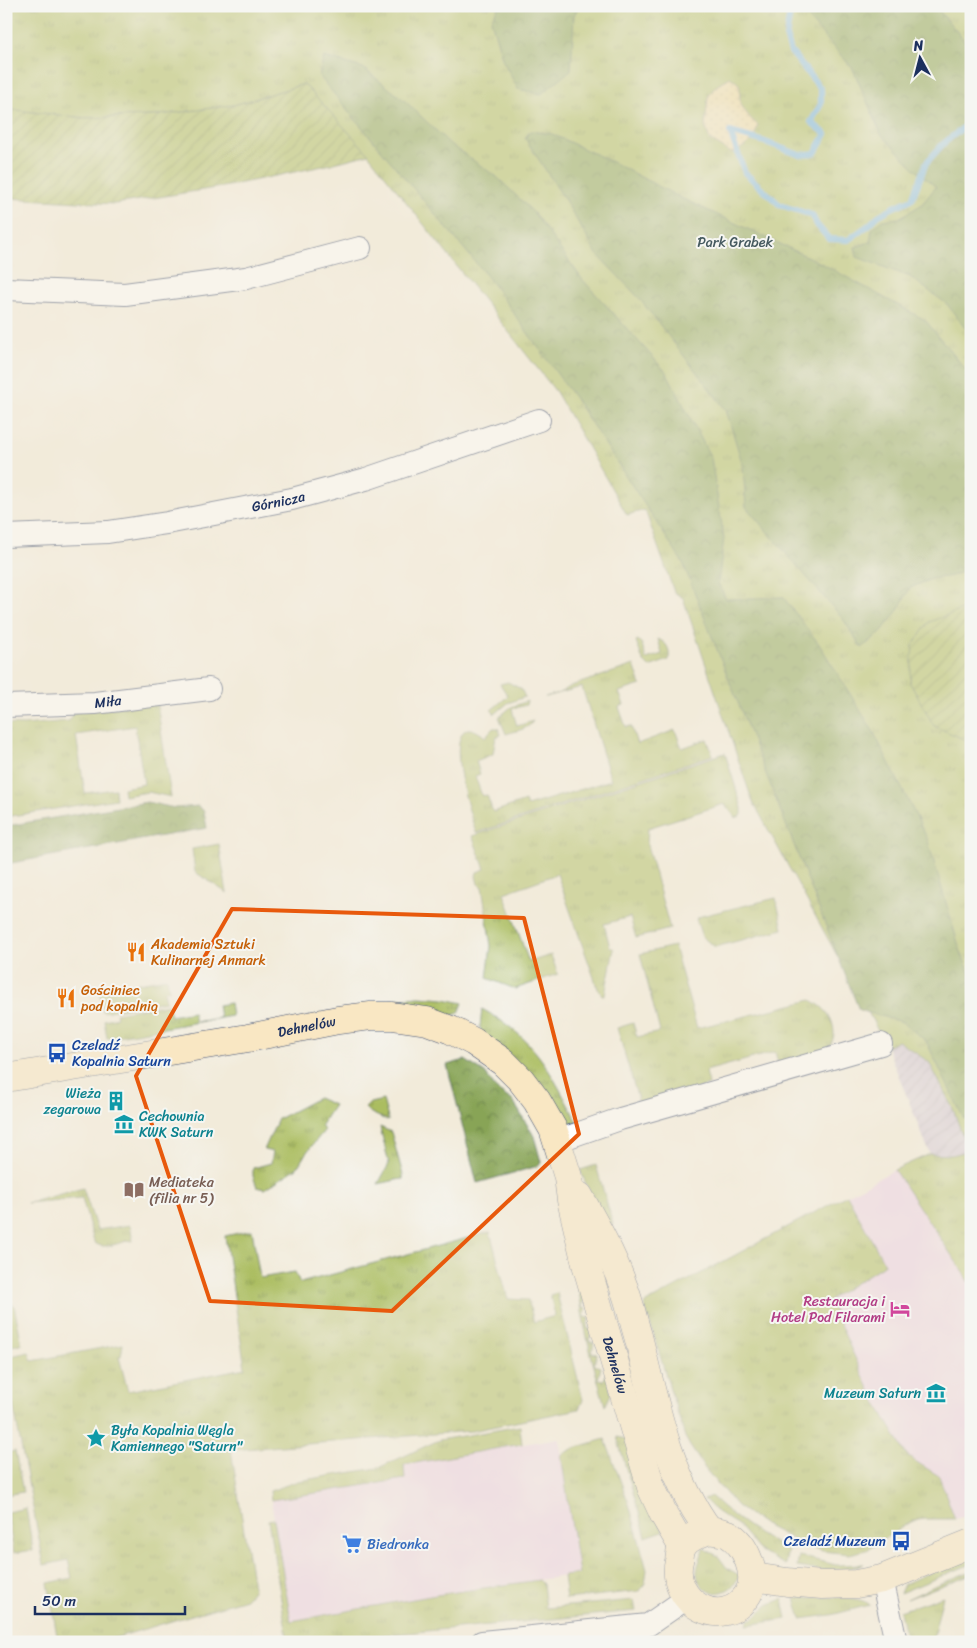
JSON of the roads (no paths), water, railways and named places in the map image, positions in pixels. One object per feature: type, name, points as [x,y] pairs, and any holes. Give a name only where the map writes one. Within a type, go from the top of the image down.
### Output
[{"type":"street","points":[[6,289],[125,294],[246,278],[360,248]]},
{"type":"street","name":"Górnicza","points":[[6,536],[108,532],[167,523],[292,499],[366,479],[539,420]]},
{"type":"street","name":"Miła","points":[[6,706],[95,703],[209,690]]},
{"type":"street","name":"Dehnelów","points":[[6,1078],[248,1038],[338,1020],[371,1016],[402,1017],[427,1021],[451,1030],[474,1042],[503,1062],[521,1080],[537,1101],[549,1120],[557,1141],[568,1177],[586,1264],[651,1487],[682,1546]]},
{"type":"street","points":[[557,1141],[620,1120],[881,1044]]},
{"type":"street","name":"Dehnelów","points":[[568,1177],[602,1236],[625,1288],[669,1452],[689,1501],[709,1530]]},
{"type":"street","points":[[709,1530],[727,1534],[736,1542],[750,1561],[753,1577],[750,1591],[744,1601],[733,1610],[709,1611],[694,1606],[687,1598],[679,1580],[677,1567],[682,1546],[690,1538],[709,1530]]},
{"type":"street","points":[[753,1577],[822,1585],[856,1584],[882,1579],[971,1542]]},
{"type":"street","points":[[882,1579],[896,1642]]},
{"type":"street","points":[[482,1642],[610,1636],[648,1625],[687,1598]]},
{"type":"waterway","points":[[730,132],[800,155],[815,153],[826,134],[811,122],[821,104],[821,89],[791,52],[786,37],[791,6]]},
{"type":"waterway","points":[[730,132],[745,173],[780,205],[812,215],[817,225],[829,239],[848,240],[878,216],[912,199],[926,163],[943,144],[971,121]]},
{"type":"place","name":"Akademia Sztuki Kulinarnej Anmark","points":[[136,952]]},
{"type":"place","name":"Gościniec pod kopalnią","points":[[66,998]]},
{"type":"place","name":"Czeladź Kopalnia Saturn","points":[[57,1053]]},
{"type":"place","name":"Wieża zegarowa","points":[[116,1101]]},
{"type":"place","name":"Cechownia KWK Saturn","points":[[124,1124]]},
{"type":"place","name":"Mediateka (filia nr 5)","points":[[134,1190]]},
{"type":"place","name":"Restauracja i Hotel Pod Filarami","points":[[900,1309]]},
{"type":"place","name":"Muzeum Saturn","points":[[936,1393]]},
{"type":"place","name":"Była Kopalnia Węgla Kamiennego \"Saturn\"","points":[[96,1438]]},
{"type":"place","name":"Czeladź Muzeum","points":[[901,1541]]},
{"type":"place","name":"Biedronka","points":[[352,1544]]},
{"type":"park label","name":"Park Grabek","points":[[735,242]]}]
